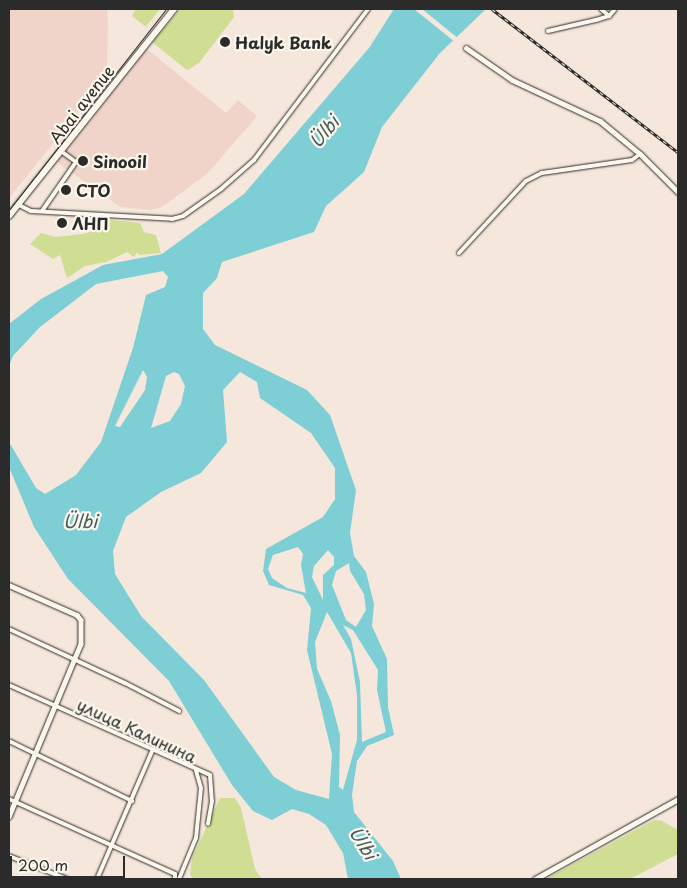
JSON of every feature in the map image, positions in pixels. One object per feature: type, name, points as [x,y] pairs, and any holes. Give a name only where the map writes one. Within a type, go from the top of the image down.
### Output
[{"type":"main road","name":"Abai avenue","points":[[9,216],[174,9]]},
{"type":"main road","points":[[466,48],[512,80],[600,121],[640,154],[678,192]]},
{"type":"main road","points":[[535,879],[678,799]]},
{"type":"street","points":[[19,205],[28,211],[172,219],[190,212],[254,160],[368,9]]},
{"type":"street","points":[[601,9],[609,16]]},
{"type":"street","points":[[548,31],[609,16],[615,9]]},
{"type":"street","points":[[42,211],[76,162],[61,152]]},
{"type":"street","points":[[459,253],[526,181],[542,173],[632,160],[640,154]]},
{"type":"street","points":[[9,585],[77,615],[81,620],[81,644],[75,661],[9,817]]},
{"type":"street","points":[[9,630],[179,711]]},
{"type":"street","name":"улица Калинина","points":[[9,685],[196,771],[210,775],[212,801],[208,824]]},
{"type":"street","points":[[9,741],[132,802]]},
{"type":"street","points":[[104,879],[97,878],[132,802],[152,751]]},
{"type":"street","points":[[179,879],[196,838],[201,788],[196,771]]},
{"type":"street","points":[[9,799],[175,874],[175,879]]},
{"type":"street","points":[[9,856],[68,879]]},
{"type":"shaded area","points":[[9,9],[107,9],[108,23],[107,70],[80,110],[9,198]]},
{"type":"shaded area","points":[[147,49],[226,113],[238,100],[257,116],[208,173],[162,207],[151,210],[120,207],[57,162]]},
{"type":"green space","points":[[136,9],[160,9],[146,27],[132,16]]},
{"type":"green space","points":[[181,9],[233,9],[234,17],[199,63],[187,70],[152,42]]},
{"type":"green space","points":[[111,220],[140,223],[144,232],[156,235],[161,253],[139,255],[137,252],[134,257],[127,252],[106,262],[85,266],[67,278],[60,255],[53,259],[30,244],[41,233],[56,237],[83,234],[106,227]]},
{"type":"green space","points":[[220,798],[235,798],[241,808],[255,869],[262,879],[193,879],[190,874],[192,858]]},
{"type":"green space","points":[[654,820],[662,821],[678,830],[678,854],[630,879],[546,879]]},
{"type":"water","name":"Ülbi","points":[[394,9],[486,9],[440,53],[382,127],[364,172],[326,206],[314,232],[222,262],[217,278],[203,293],[203,329],[215,345],[307,390],[330,415],[356,490],[350,533],[354,556],[366,572],[374,604],[372,626],[387,659],[388,707],[394,735],[367,746],[357,761],[352,795],[354,812],[393,861],[401,879],[348,879],[343,853],[326,825],[309,814],[292,809],[272,820],[253,811],[232,785],[169,681],[68,579],[34,527],[9,467],[9,442],[36,488],[45,494],[76,475],[101,442],[133,348],[146,295],[165,287],[168,277],[163,271],[96,284],[40,327],[13,356],[9,366],[9,324],[41,299],[103,265],[162,254],[244,194],[369,48]],"holes":[[[143,370],[147,377],[145,390],[120,427],[115,426]],[[174,372],[179,374],[185,386],[181,404],[170,421],[151,428],[166,376]],[[240,372],[257,382],[260,398],[311,433],[335,468],[335,499],[323,517],[266,549],[263,571],[269,585],[303,595],[311,608],[307,650],[332,754],[329,799],[296,790],[274,777],[204,680],[141,616],[115,574],[113,551],[126,517],[161,492],[201,473],[227,442],[223,390]],[[298,547],[303,554],[301,565],[306,593],[287,588],[272,578],[268,569],[273,555]],[[328,550],[334,557],[334,565],[323,575],[323,600],[312,577],[314,566]],[[349,563],[350,571],[364,594],[366,610],[356,627],[346,620],[332,585],[336,571]],[[327,612],[351,653],[357,695],[357,740],[343,790],[339,787],[340,735],[331,701],[317,669],[315,642]],[[343,625],[353,630],[378,670],[377,690],[386,732],[362,742],[360,682],[351,639]]]},
{"type":"pier","points":[[414,9],[422,9],[459,39],[455,42]]},
{"type":"tram line","points":[[9,210],[166,9]]},
{"type":"railway","points":[[492,9],[678,152]]},
{"type":"place","name":"Halyk Bank","points":[[225,42]]},
{"type":"place","name":"Sinooil","points":[[83,161]]},
{"type":"place","name":"СТО","points":[[66,190]]},
{"type":"place","name":"ЛНП","points":[[62,223]]}]
